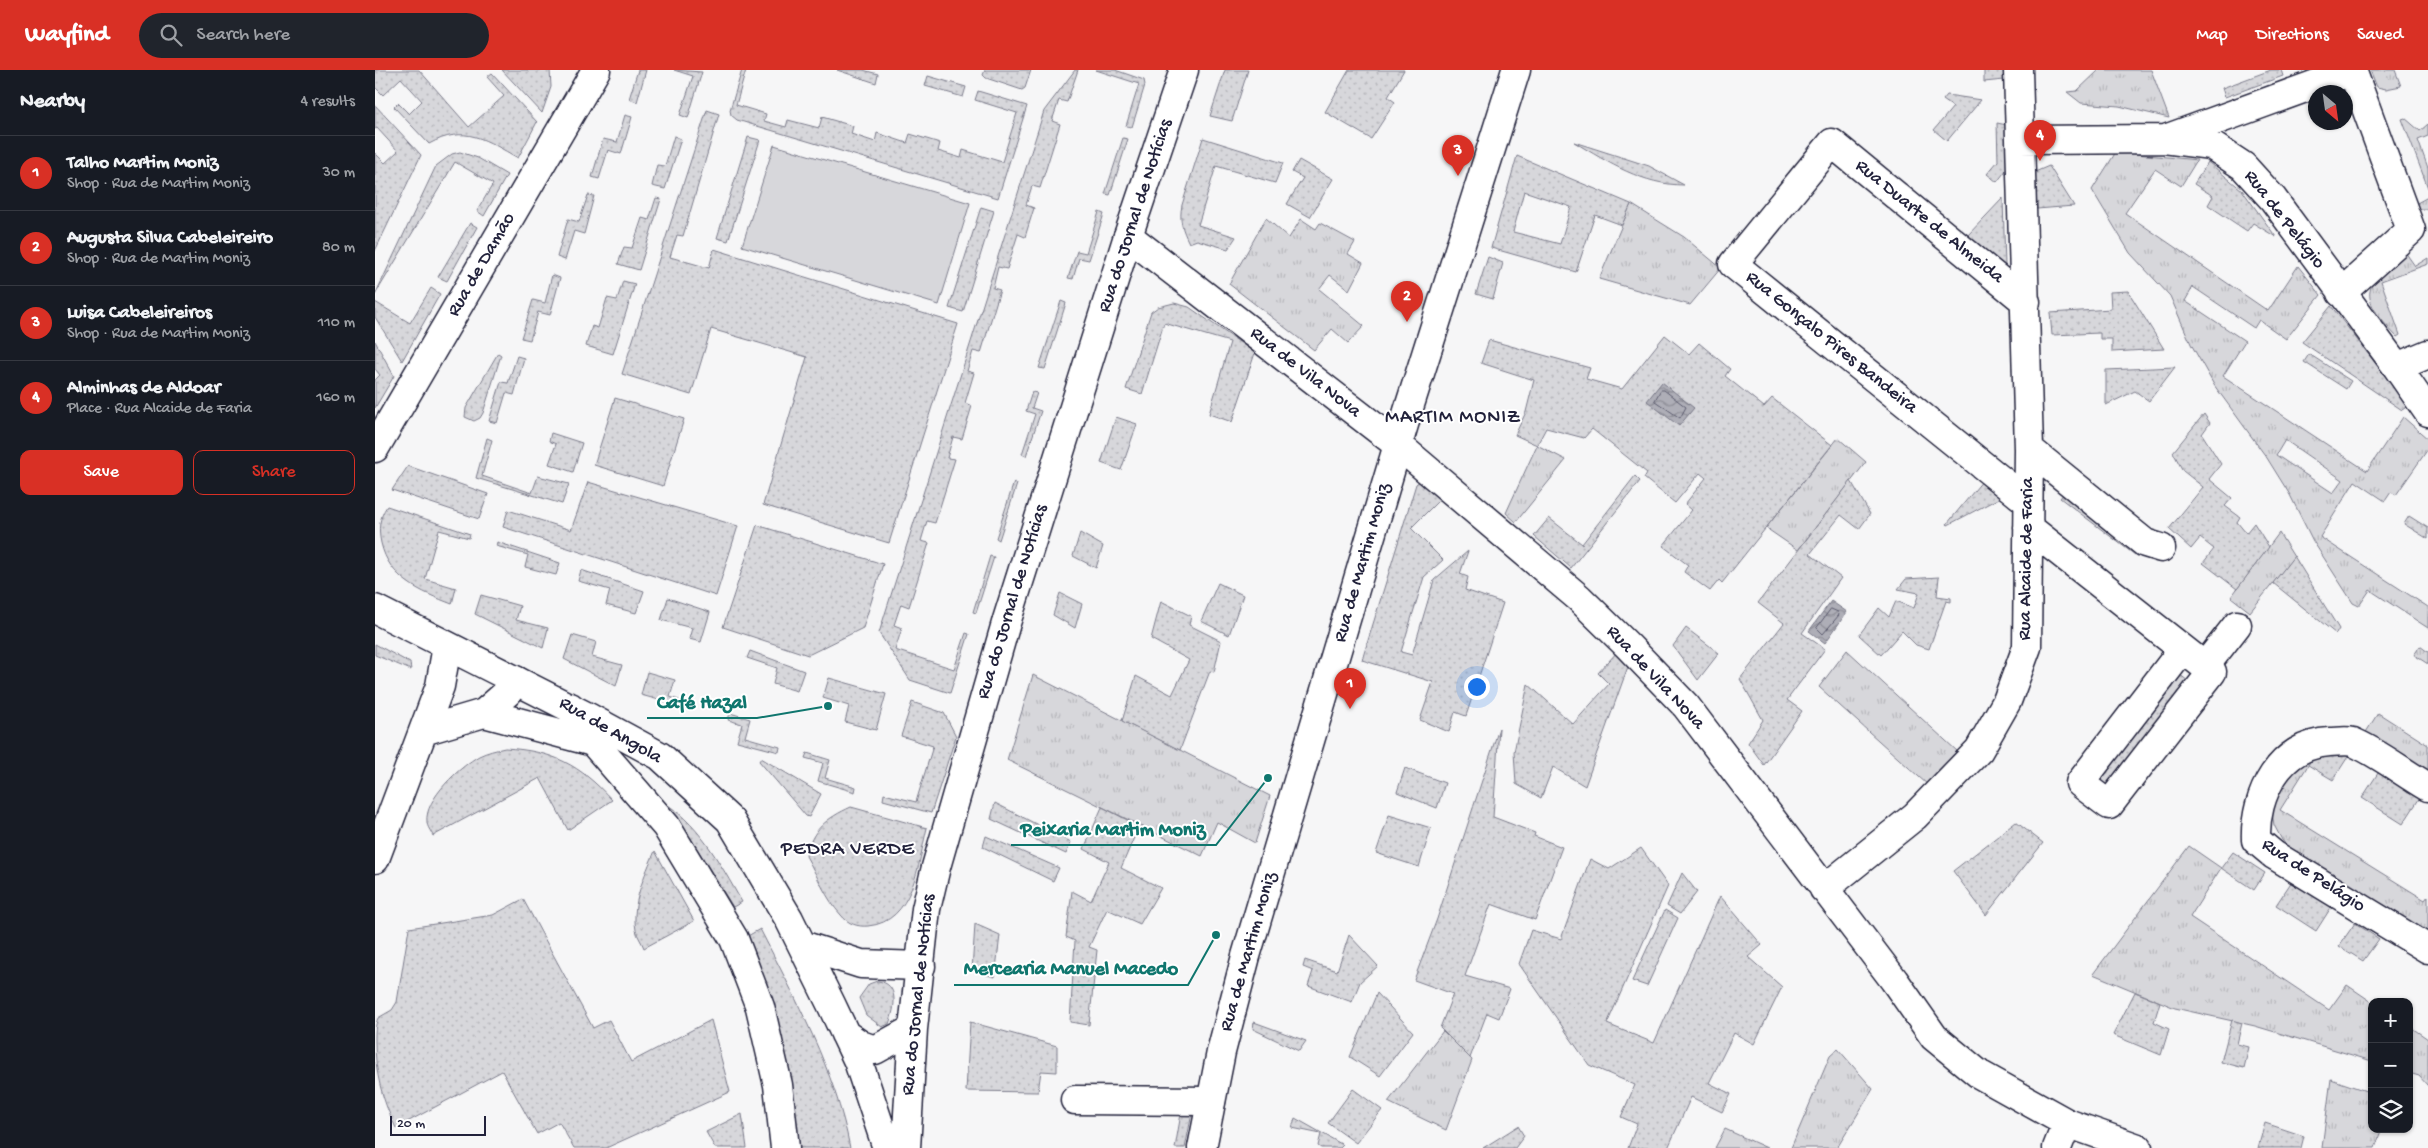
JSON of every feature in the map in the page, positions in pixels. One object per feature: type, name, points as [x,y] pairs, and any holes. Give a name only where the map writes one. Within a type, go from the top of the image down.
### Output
[{"type":"street","name":"Rua do Jornal de Notícias","points":[[906,1148],[913,1029],[929,895],[981,704],[1128,236],[1183,70]]},
{"type":"street","name":"Rua de Martim Moniz","points":[[1202,1148],[1211,1101],[1246,956],[1398,445],[1516,70]]},
{"type":"street","name":"Rua Alcaide de Faria","points":[[1824,889],[1915,816],[1979,750],[2007,701],[2027,648],[2029,636],[2027,514],[2029,449],[2018,70]]},
{"type":"street","name":"Rua de Pelágio","points":[[2164,139],[2352,70],[2411,230],[2341,293]]},
{"type":"street","name":"Rua de Damão","points":[[375,448],[589,74]]},
{"type":"street","name":"Rua de Pelágio","points":[[2020,140],[2164,139],[2211,145],[2243,166],[2273,199],[2428,412]]},
{"type":"street","name":"Rua Duarte de Almeida","points":[[1832,143],[2026,302]]},
{"type":"street","name":"Rua Gonçalo Pires Bandeira","points":[[1832,143],[1733,264],[2027,514]]},
{"type":"street","name":"Rua de Vila Nova","points":[[1128,236],[1398,445],[1579,598],[1686,706],[1894,980],[1934,1036],[1979,1074],[2067,1123],[2138,1148]]},
{"type":"street","points":[[2397,367],[2428,354]]},
{"type":"street","name":"Rua Alcaide de Faria","points":[[2029,449],[2145,544],[2161,548]]},
{"type":"street","points":[[2027,514],[2212,672],[2109,805],[2080,783],[2183,649]]},
{"type":"street","name":"Rua de Angola","points":[[377,608],[447,646],[570,707],[659,756],[730,820],[802,945],[845,1034],[857,1061],[887,1148]]},
{"type":"street","points":[[2205,666],[2237,625]]},
{"type":"street","points":[[375,859],[444,672],[447,646]]},
{"type":"street","points":[[423,731],[484,713],[508,692],[517,681]]},
{"type":"street","points":[[570,707],[593,742],[666,826],[734,939],[761,1007],[778,1085],[785,1148]]},
{"type":"street","points":[[484,713],[593,742]]},
{"type":"street","name":"Rua de Pelágio","points":[[2428,787],[2351,741],[2320,742],[2289,757],[2269,779],[2257,811],[2255,825],[2256,840],[2274,855],[2428,949]]},
{"type":"street","points":[[802,945],[861,964],[921,966]]},
{"type":"street","points":[[845,1034],[861,1045],[875,1050],[913,1029]]},
{"type":"street","points":[[1075,1100],[1211,1101]]},
{"type":"street","points":[[2057,1148],[2067,1123]]},
{"type":"green space","points":[[375,70],[419,70],[469,127],[504,96],[487,77],[492,73],[537,122],[518,158],[485,140],[465,135],[442,138],[429,144],[394,107],[398,103],[409,114],[422,101],[401,78],[383,95],[375,87]]},
{"type":"green space","points":[[502,70],[550,70],[551,87],[542,113]]},
{"type":"green space","points":[[638,70],[646,70],[637,102],[629,99]]},
{"type":"green space","points":[[674,70],[702,72],[688,118],[680,115],[693,76]]},
{"type":"green space","points":[[742,70],[746,70],[736,105],[766,114],[764,121],[786,127],[788,120],[819,128],[822,117],[853,126],[851,134],[875,142],[877,133],[907,143],[910,134],[940,143],[938,151],[961,158],[963,150],[1002,162],[1017,113],[975,100],[978,91],[1027,106],[998,198],[737,120],[731,115],[730,110]]},
{"type":"green space","points":[[837,70],[863,70],[878,74],[876,83]]},
{"type":"green space","points":[[985,70],[1031,70],[1025,88],[1022,90],[986,78],[983,75]]},
{"type":"green space","points":[[1075,70],[1078,70],[1067,102],[1059,100],[1052,121],[1060,124],[1040,188],[1032,186],[1026,205],[1034,208],[1025,237],[1018,234],[1007,269],[998,267],[993,288],[1000,290],[981,353],[973,351],[967,371],[974,373],[965,403],[972,406],[962,439],[953,437],[947,458],[955,459],[935,523],[927,521],[921,541],[929,543],[909,607],[901,604],[894,625],[902,628],[895,650],[954,669],[966,633],[969,634],[950,693],[910,680],[879,633],[1044,111]]},
{"type":"green space","points":[[1096,70],[1115,70],[1144,80],[1145,85],[1132,127],[1126,126],[1139,84]]},
{"type":"green space","points":[[1225,70],[1248,70],[1232,121],[1210,116]]},
{"type":"green space","points":[[1349,70],[1404,70],[1388,97],[1395,102],[1371,139],[1325,112]]},
{"type":"green space","points":[[1984,70],[2004,70],[2004,80],[1984,82]]},
{"type":"green space","points":[[2099,70],[2151,70],[2169,118],[2119,106],[2081,103],[2067,92],[2077,91]]},
{"type":"green space","points":[[2271,70],[2281,70],[2283,76],[2225,97],[2222,88]]},
{"type":"green space","points":[[2370,70],[2395,70],[2401,86],[2386,89],[2377,87]]},
{"type":"green space","points":[[928,76],[966,87],[963,97],[925,86]]},
{"type":"green space","points":[[1947,95],[1981,100],[1947,141],[1934,130],[1953,107],[1943,100]]},
{"type":"green space","points":[[375,105],[421,155],[375,251],[375,153],[385,163],[398,151],[377,128],[375,129]]},
{"type":"green space","points":[[707,110],[719,114],[683,236],[677,235],[670,257],[709,268],[714,249],[958,324],[889,543],[763,505],[807,357],[711,329],[691,395],[622,374]]},
{"type":"green space","points":[[625,115],[632,117],[621,154],[608,150],[599,179],[592,177],[603,139],[617,142]]},
{"type":"green space","points":[[2405,118],[2420,131],[2428,124],[2428,136],[2418,140],[2428,168],[2428,188],[2402,119]]},
{"type":"green space","points":[[1997,123],[2007,125],[2007,169],[1997,182],[1987,174],[1998,161]]},
{"type":"green space","points":[[674,136],[681,139],[665,189],[652,186],[657,165],[665,166]]},
{"type":"green space","points":[[748,137],[760,140],[728,241],[717,238]]},
{"type":"green space","points":[[1123,138],[1128,139],[1110,195],[1105,194]]},
{"type":"green space","points":[[1203,138],[1283,163],[1275,183],[1216,166],[1198,225],[1236,237],[1228,249],[1197,240],[1189,243],[1182,224],[1182,205]]},
{"type":"green space","points":[[1574,142],[1649,166],[1684,185],[1669,184],[1640,177],[1613,165]]},
{"type":"green space","points":[[774,145],[970,203],[939,305],[742,246]]},
{"type":"green space","points":[[460,152],[478,158],[507,175],[484,216],[477,211],[493,184],[455,162],[375,295],[436,166],[452,154]]},
{"type":"green space","points":[[2116,152],[2197,160],[2181,186],[2155,169],[2125,213],[2268,311],[2298,266],[2321,295],[2286,339],[2259,320],[2254,328],[2193,287],[2185,301],[2245,341],[2223,376],[2367,471],[2403,417],[2428,439],[2428,449],[2396,495],[2391,492],[2385,501],[2355,481],[2320,537],[2428,607],[2428,628],[2370,590],[2359,606],[2353,603],[2313,541],[2290,495],[2267,458],[2214,385],[2191,344],[2170,296],[2130,253],[2092,190]],"holes":[[[2285,440],[2343,480],[2333,493],[2276,455]]]},
{"type":"green space","points":[[1517,156],[1631,204],[1622,225],[1595,215],[1576,272],[1491,248]],"holes":[[[1524,191],[1571,207],[1560,244],[1513,232]]]},
{"type":"green space","points":[[1299,160],[1333,179],[1310,217],[1287,204],[1303,178],[1292,172]]},
{"type":"green space","points":[[2208,162],[2242,190],[2276,237],[2253,223],[2247,231],[2208,205],[2213,196],[2194,184]]},
{"type":"green space","points":[[2049,166],[2074,206],[2037,209],[2035,172]]},
{"type":"green space","points":[[588,195],[594,196],[584,234],[574,231],[565,260],[557,257],[568,219],[579,222]]},
{"type":"green space","points":[[2428,197],[2428,209],[2417,209],[2415,204]]},
{"type":"green space","points":[[656,198],[661,199],[639,270],[618,264],[624,247],[632,248],[642,218],[649,220]]},
{"type":"green space","points":[[2003,198],[2005,266],[1967,236]]},
{"type":"green space","points":[[1631,204],[1684,237],[1721,268],[1690,305],[1599,279]]},
{"type":"green space","points":[[981,207],[994,211],[963,312],[949,308]]},
{"type":"green space","points":[[1099,212],[1104,214],[1089,260],[1079,258],[1073,279],[1068,278],[1077,251],[1086,253]]},
{"type":"green space","points":[[1266,218],[1289,238],[1301,219],[1316,229],[1320,223],[1355,242],[1348,254],[1363,263],[1349,290],[1330,275],[1319,289],[1364,326],[1348,343],[1332,329],[1314,350],[1229,284]]},
{"type":"green space","points":[[470,223],[477,227],[447,281],[438,277]]},
{"type":"green space","points":[[2403,249],[2415,266],[2428,258],[2428,264],[2381,281],[2400,335],[2397,337],[2375,310],[2370,300],[2370,291],[2373,282],[2380,273]]},
{"type":"green space","points":[[1488,257],[1503,263],[1493,299],[1476,294]]},
{"type":"green space","points":[[552,275],[560,278],[550,315],[538,312],[530,340],[521,338],[533,300],[545,303]]},
{"type":"green space","points":[[623,281],[635,284],[613,354],[586,346],[592,326],[598,328],[607,298],[617,300]]},
{"type":"green space","points":[[431,288],[440,294],[402,361],[375,317],[375,302],[410,323]]},
{"type":"green space","points":[[2128,291],[2164,349],[2112,352],[2112,339],[2100,339],[2100,333],[2052,335],[2050,313],[2111,309],[2110,292]]},
{"type":"green space","points":[[1061,301],[1066,303],[1045,369],[1039,368]]},
{"type":"green space","points":[[1174,303],[1189,307],[1255,353],[1232,422],[1209,414],[1230,342],[1164,323],[1142,394],[1126,389],[1151,312],[1158,307]]},
{"type":"green space","points":[[2331,306],[2407,404],[2405,408],[2402,410],[2302,342]]},
{"type":"green space","points":[[1665,335],[1689,354],[1699,343],[1730,369],[1725,376],[1764,407],[1772,398],[1832,445],[1722,583],[1719,580],[1710,591],[1684,572],[1688,565],[1663,546],[1692,510],[1685,504],[1706,478],[1700,473],[1675,503],[1644,478],[1647,473],[1592,429],[1584,438],[1546,428],[1537,445],[1515,435],[1526,412],[1534,380],[1481,363],[1489,340],[1590,368],[1586,379],[1622,389]]},
{"type":"green space","points":[[375,341],[394,376],[375,408],[375,380],[380,375],[375,369]]},
{"type":"green space","points":[[498,353],[501,355],[483,413],[480,418],[474,421],[465,417],[466,408]]},
{"type":"green space","points":[[2309,354],[2351,381],[2346,389],[2304,362]]},
{"type":"green space","points":[[517,356],[524,358],[514,395],[506,393],[497,423],[489,421],[501,382],[508,383]]},
{"type":"green space","points":[[2175,367],[2149,401],[2135,391],[2106,405],[2106,370]]},
{"type":"green space","points":[[1032,392],[1037,393],[1032,408],[1041,411],[1026,456],[1022,454],[1035,414],[1026,411]]},
{"type":"green space","points":[[615,398],[684,419],[663,486],[594,465]]},
{"type":"green space","points":[[2204,414],[2210,423],[2202,434],[2221,464],[2209,479],[2232,498],[2225,506],[2240,517],[2237,522],[2246,533],[2254,523],[2269,547],[2237,589],[2203,563],[2214,549],[2200,538],[2191,549],[2169,529],[2203,487],[2183,471],[2173,452]]},
{"type":"green space","points":[[1116,417],[1137,424],[1121,470],[1101,463]]},
{"type":"green space","points":[[551,433],[582,443],[573,472],[549,464],[556,444],[549,441]]},
{"type":"green space","points":[[487,438],[492,440],[482,476],[532,493],[538,476],[569,484],[562,504],[476,478]]},
{"type":"green space","points":[[1838,438],[1866,462],[1798,550],[1766,528]]},
{"type":"green space","points":[[1537,445],[1566,460],[1516,522],[1506,513]]},
{"type":"green space","points":[[408,466],[488,494],[479,519],[392,490]]},
{"type":"green space","points":[[1635,476],[1640,481],[1571,568],[1534,536],[1549,518],[1582,544]]},
{"type":"green space","points":[[1421,480],[1443,496],[1411,528],[1443,560],[1424,577],[1401,652],[1412,655],[1434,580],[1468,551],[1460,574],[1468,577],[1465,590],[1503,603],[1466,716],[1455,712],[1449,732],[1420,720],[1433,682],[1362,660],[1416,484]]},
{"type":"green space","points":[[1983,480],[2003,496],[1948,525],[1947,524]]},
{"type":"green space","points":[[1851,481],[1870,514],[1859,529],[1841,515],[1810,554],[1841,578],[1802,633],[1825,649],[1787,700],[1802,711],[1764,765],[1748,743],[1763,720],[1740,679],[1784,623],[1758,603]]},
{"type":"green space","points":[[588,482],[738,526],[716,596],[503,527],[508,510],[571,530]]},
{"type":"green space","points":[[1014,482],[1017,484],[999,540],[996,538]]},
{"type":"green space","points":[[2065,492],[2140,549],[2135,555],[2060,498]]},
{"type":"green space","points":[[387,506],[470,534],[469,538],[439,530],[425,579],[456,588],[452,604],[408,583],[391,566],[381,543],[380,533],[381,519]]},
{"type":"green space","points":[[2409,516],[2428,528],[2428,539],[2404,524]]},
{"type":"green space","points":[[757,525],[883,564],[863,628],[808,655],[723,627]]},
{"type":"green space","points":[[1080,533],[1103,546],[1096,568],[1073,556]]},
{"type":"green space","points":[[2279,533],[2294,557],[2250,612],[2231,597]]},
{"type":"green space","points":[[497,542],[560,563],[556,575],[525,567],[528,555],[496,546]]},
{"type":"green space","points":[[990,556],[994,557],[976,613],[973,612]]},
{"type":"green space","points":[[2294,556],[2339,629],[2336,634],[2273,583]]},
{"type":"green space","points":[[581,570],[644,591],[636,613],[606,605],[610,590],[578,581]]},
{"type":"green space","points":[[1939,577],[1937,596],[1951,598],[1951,602],[1946,601],[1929,649],[1916,645],[1902,631],[1881,655],[1859,635],[1879,608],[1889,617],[1896,601],[1914,608],[1919,593],[1898,589],[1906,579]]},
{"type":"green space","points":[[1218,583],[1243,595],[1229,635],[1201,621]]},
{"type":"green space","points":[[1060,593],[1082,604],[1075,628],[1053,615]]},
{"type":"green space","points":[[481,595],[520,606],[516,620],[548,628],[543,648],[475,614]]},
{"type":"green space","points":[[668,598],[710,612],[701,642],[689,639],[692,628],[661,620]]},
{"type":"green space","points":[[1161,601],[1191,616],[1189,625],[1221,641],[1214,672],[1210,671],[1180,750],[1122,721],[1136,676],[1172,695],[1189,660],[1151,639]]},
{"type":"green space","points":[[1686,628],[1719,653],[1698,680],[1673,646]]},
{"type":"green space","points":[[572,635],[596,642],[592,657],[622,665],[616,686],[564,659]]},
{"type":"green space","points":[[375,644],[410,663],[411,670],[375,655]]},
{"type":"green space","points":[[2420,646],[2428,652],[2428,664],[2414,655]]},
{"type":"green space","points":[[1619,650],[1630,661],[1585,786],[1553,767],[1541,798],[1516,784],[1514,752],[1528,684],[1573,724],[1609,684],[1598,673]]},
{"type":"green space","points":[[1847,650],[1957,751],[1928,785],[1819,687]]},
{"type":"green space","points":[[750,651],[804,671],[797,691],[773,684],[777,668],[747,658]]},
{"type":"green space","points":[[2175,671],[2192,684],[2110,789],[2094,776]]},
{"type":"green space","points":[[647,672],[675,680],[670,697],[679,700],[677,705],[641,695]]},
{"type":"green space","points":[[1033,675],[1270,796],[1255,843],[1217,822],[1202,856],[1007,760]]},
{"type":"green space","points":[[829,678],[886,694],[876,730],[845,722],[849,706],[823,698]]},
{"type":"green space","points":[[912,702],[944,713],[956,736],[931,813],[883,800],[884,794],[916,802],[933,746],[901,736]]},
{"type":"green space","points":[[730,713],[750,719],[745,737],[780,747],[779,752],[737,741],[742,724],[728,720]]},
{"type":"green space","points":[[2378,713],[2428,745],[2428,778],[2363,737]]},
{"type":"green space","points":[[1499,728],[1493,817],[1535,833],[1534,836],[1562,847],[1535,920],[1491,904],[1465,976],[1510,989],[1499,1018],[1487,1013],[1470,1058],[1440,1028],[1453,994],[1414,980],[1437,919]]},
{"type":"green space","points":[[505,748],[537,752],[564,762],[588,777],[612,800],[568,830],[540,778],[433,836],[427,824],[428,813],[431,803],[445,784],[463,767],[479,756]]},
{"type":"green space","points":[[2317,751],[2280,810],[2425,900],[2428,896],[2428,939],[2296,857],[2282,840],[2274,825],[2272,813],[2280,784]]},
{"type":"green space","points":[[2317,751],[2351,752],[2333,780],[2308,765]]},
{"type":"green space","points":[[807,753],[830,760],[825,778],[856,787],[855,792],[818,781],[823,763],[805,758]]},
{"type":"green space","points":[[761,758],[821,794],[809,817],[806,816],[759,761]]},
{"type":"green space","points":[[1405,768],[1445,783],[1437,808],[1397,792]]},
{"type":"green space","points":[[2380,770],[2421,796],[2403,824],[2362,798]]},
{"type":"green space","points":[[657,798],[685,819],[707,844],[742,902],[733,907],[690,837]]},
{"type":"green space","points":[[995,803],[1071,842],[1066,854],[991,819]]},
{"type":"green space","points":[[851,807],[927,828],[917,873],[905,902],[895,914],[883,922],[868,926],[853,924],[841,915],[826,894],[806,856],[812,838],[822,826],[828,820]]},
{"type":"green space","points":[[1102,807],[1139,826],[1121,868],[1161,888],[1140,924],[1107,909],[1089,947],[1097,950],[1089,1025],[1070,1022],[1075,941],[1066,937],[1072,891],[1091,901],[1109,862],[1084,849]]},
{"type":"green space","points":[[1389,815],[1431,828],[1419,867],[1376,853]]},
{"type":"green space","points":[[2016,822],[2043,843],[1986,915],[1953,871]]},
{"type":"green space","points":[[986,836],[1059,868],[1053,881],[983,847]]},
{"type":"green space","points":[[2189,846],[2221,868],[2190,917],[2329,1010],[2347,985],[2368,999],[2368,1060],[2255,1026],[2175,1008],[2093,974]]},
{"type":"green space","points":[[1641,848],[1668,886],[1607,1024],[1654,1043],[1720,896],[1762,945],[1748,957],[1782,987],[1754,1044],[1734,1033],[1709,1083],[1731,1094],[1722,1112],[1691,1097],[1668,1148],[1628,1148],[1637,1124],[1621,1117],[1635,1085],[1589,1065],[1519,964],[1531,930],[1561,939],[1590,859],[1609,869]]},
{"type":"green space","points":[[655,851],[694,921],[644,948],[636,930],[635,910],[640,889]]},
{"type":"green space","points":[[2233,852],[2265,873],[2254,890],[2221,868]]},
{"type":"green space","points":[[1682,873],[1697,892],[1680,914],[1667,906]]},
{"type":"green space","points":[[2292,881],[2332,906],[2316,931],[2276,905]]},
{"type":"green space","points":[[523,899],[593,1028],[609,1020],[631,1062],[711,1020],[730,1092],[606,1148],[574,1148],[559,1122],[537,1134],[502,1071],[396,1128],[380,1086],[376,1064],[375,1032],[378,1018],[392,1010],[397,1002],[409,928],[493,915]]},
{"type":"green space","points":[[1665,910],[1678,918],[1647,986],[1632,981]]},
{"type":"green space","points":[[2355,923],[2379,939],[2363,961],[2339,946]]},
{"type":"green space","points":[[975,924],[1000,935],[995,977],[972,971]]},
{"type":"green space","points":[[760,929],[800,1008],[825,1064],[844,1120],[850,1148],[798,1148],[792,1094],[781,1040],[766,987],[746,937]]},
{"type":"green space","points":[[1349,935],[1378,966],[1360,982],[1352,1002],[1308,986],[1313,971],[1303,967],[1305,960],[1337,971]]},
{"type":"green space","points":[[877,981],[889,986],[894,997],[893,1011],[889,1024],[882,1027],[866,1015],[859,998],[869,984]]},
{"type":"green space","points":[[2135,992],[2160,1002],[2154,1022],[2169,1029],[2161,1055],[2113,1035]]},
{"type":"green space","points":[[1377,993],[1413,1032],[1380,1076],[1350,1057]]},
{"type":"green space","points":[[2232,1020],[2242,1023],[2237,1044],[2249,1047],[2244,1068],[2221,1062]]},
{"type":"green space","points":[[970,1022],[1057,1046],[1057,1072],[1041,1071],[1038,1092],[966,1091]]},
{"type":"green space","points":[[1254,1022],[1306,1041],[1299,1051],[1253,1029]]},
{"type":"green space","points":[[2413,1029],[2428,1039],[2428,1086],[2419,1076],[2413,1074]]},
{"type":"green space","points":[[1443,1031],[1472,1060],[1446,1130],[1388,1102]]},
{"type":"green space","points":[[1838,1049],[1873,1089],[1837,1148],[1791,1148],[1830,1056]]},
{"type":"green space","points":[[2331,1079],[2368,1092],[2368,1133],[2381,1133],[2375,1148],[2322,1148]]},
{"type":"green space","points":[[1353,1089],[1382,1110],[1356,1143],[1328,1123]]},
{"type":"green space","points":[[1182,1108],[1193,1108],[1185,1148],[1175,1148]]},
{"type":"green space","points":[[742,1114],[747,1148],[715,1148],[706,1132]]},
{"type":"green space","points":[[1295,1118],[1343,1145],[1340,1148],[1321,1148],[1318,1146],[1321,1134],[1292,1128]]},
{"type":"green space","points":[[2265,1123],[2304,1136],[2301,1148],[2258,1148]]},
{"type":"green space","points":[[1518,1126],[1524,1136],[1515,1148],[1483,1148]]},
{"type":"green space","points":[[1725,1129],[1767,1148],[1715,1148]]},
{"type":"water","points":[[1662,382],[1694,408],[1679,426],[1647,401]]},
{"type":"water","points":[[1831,601],[1847,612],[1825,643],[1809,631]]},
{"type":"place","name":"Alminhas de Aldoar","points":[[2040,161]]},
{"type":"place","name":"Luisa Cabeleireiros","points":[[1458,176]]},
{"type":"place","name":"Augusta Silva Cabeleireiro","points":[[1407,322]]},
{"type":"place","name":"Café Hazal","points":[[828,706]]},
{"type":"place","name":"Talho Martim Moniz","points":[[1350,709]]},
{"type":"place","name":"Peixaria Martim Moniz","points":[[1268,778]]},
{"type":"place","name":"Mercearia Manuel Macedo","points":[[1216,935]]},
{"type":"district","name":"MARTIM MONIZ","points":[[1453,418]]},
{"type":"district","name":"PEDRA VERDE","points":[[848,850]]}]
